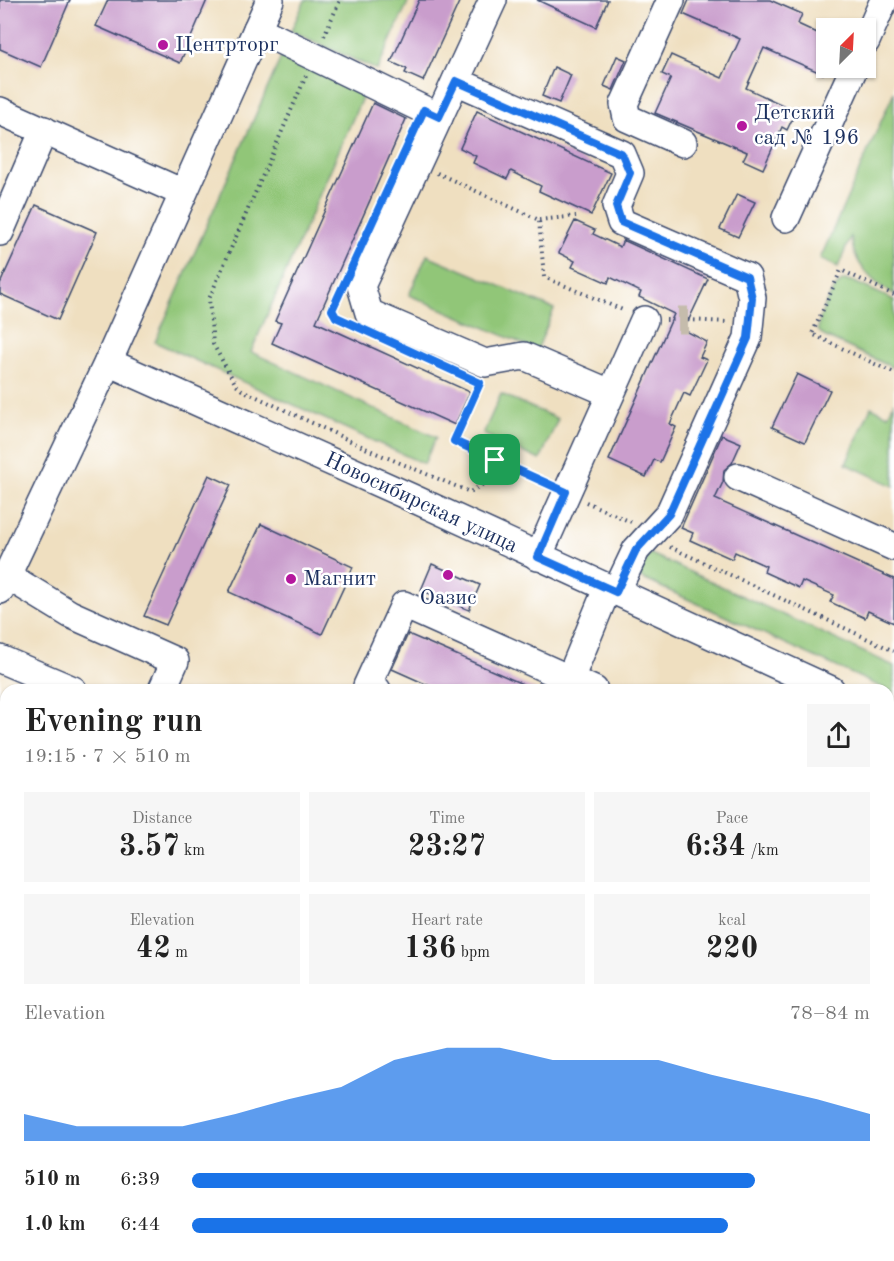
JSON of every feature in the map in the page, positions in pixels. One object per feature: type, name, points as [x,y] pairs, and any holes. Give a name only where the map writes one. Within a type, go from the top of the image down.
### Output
[{"type":"street","points":[[165,684],[175,661],[3,583],[108,362],[270,0]]},
{"type":"street","points":[[493,0],[361,286],[369,313],[485,363],[525,356],[610,393]]},
{"type":"street","points":[[671,0],[624,104],[627,118],[682,143]]},
{"type":"street","points":[[876,18],[884,0]]},
{"type":"street","points":[[257,29],[439,117]]},
{"type":"street","points":[[786,218],[849,78]]},
{"type":"street","points":[[456,81],[622,154],[630,173],[616,206],[621,222],[747,277],[752,298],[748,338],[669,514],[636,550],[612,591],[570,679]]},
{"type":"street","points":[[0,111],[183,193]]},
{"type":"street","points":[[0,232],[44,130]]},
{"type":"street","points":[[538,557],[644,320]]},
{"type":"street","name":"Новосибирская улица","points":[[108,362],[410,497],[818,684]]},
{"type":"street","points":[[738,477],[894,547]]},
{"type":"street","points":[[369,684],[404,604],[581,684]]},
{"type":"street","points":[[0,659],[59,684]]},
{"type":"street","points":[[894,1031],[894,1036]]},
{"type":"path","points":[[340,0],[217,275],[209,299],[213,344],[236,385],[243,390],[376,453],[470,492],[485,483],[495,460]]},
{"type":"path","points":[[417,164],[539,220],[576,216]]},
{"type":"path","points":[[539,220],[544,277],[644,320]]},
{"type":"path","points":[[894,295],[840,270],[812,334],[894,373]]},
{"type":"path","points":[[342,289],[332,310],[336,317],[357,327]]},
{"type":"path","points":[[688,320],[750,323]]},
{"type":"path","points":[[470,378],[480,383],[454,441],[653,532],[664,544],[894,651]]},
{"type":"green space","points":[[305,0],[409,0],[377,70],[291,31]]},
{"type":"green space","points":[[283,53],[364,93],[251,352],[436,437],[424,464],[155,342]]},
{"type":"green space","points":[[894,92],[894,294],[871,278],[859,263],[851,236],[838,267],[820,259]]},
{"type":"green space","points":[[427,255],[554,309],[537,350],[409,295]]},
{"type":"green space","points":[[843,280],[852,281],[894,300],[894,368],[824,336],[818,330],[826,303]]},
{"type":"green space","points":[[501,394],[558,419],[540,460],[483,434]]},
{"type":"green space","points":[[894,402],[894,486],[846,464],[871,407],[888,415]]},
{"type":"green space","points":[[649,553],[894,666],[894,684],[874,684],[639,577]]},
{"type":"building","points":[[0,0],[70,0],[41,67],[0,49]]},
{"type":"building","name":"Центрторг","points":[[108,0],[207,0],[180,63],[96,26]]},
{"type":"building","points":[[419,0],[460,0],[423,81],[405,73],[407,69],[391,62]]},
{"type":"building","points":[[537,0],[608,0],[596,27]]},
{"type":"building","points":[[689,0],[770,0],[802,14],[798,24],[816,32],[816,71],[764,48],[746,88],[796,111],[787,130],[782,127],[763,169],[743,160],[747,152],[655,113],[671,78],[662,74],[671,55],[722,78],[740,39],[683,14]]},
{"type":"building","points":[[617,56],[626,60],[613,90],[604,86]]},
{"type":"building","points":[[554,67],[571,75],[559,103],[542,96]]},
{"type":"building","points":[[373,103],[406,119],[316,322],[470,392],[455,425],[272,343],[281,323],[275,321]]},
{"type":"building","points":[[477,111],[611,173],[591,215],[539,191],[541,186],[511,171],[507,179],[473,163],[476,156],[460,148]]},
{"type":"building","points":[[737,194],[755,202],[738,237],[720,229]]},
{"type":"building","points":[[36,205],[97,232],[58,320],[0,294],[0,284]]},
{"type":"building","points":[[575,221],[595,230],[593,234],[620,247],[623,240],[708,279],[684,330],[707,342],[700,357],[707,360],[690,396],[684,393],[670,424],[676,427],[660,462],[654,460],[646,477],[609,460],[674,314],[639,297],[641,292],[610,277],[608,283],[572,267],[575,261],[559,253]]},
{"type":"building","points":[[797,374],[830,390],[805,442],[772,427]]},
{"type":"building","points":[[722,435],[741,443],[732,463],[724,470],[723,482],[715,499],[894,579],[894,623],[868,611],[865,618],[830,602],[834,595],[802,581],[799,588],[764,572],[766,566],[735,552],[732,559],[690,540],[693,533],[681,528]]},
{"type":"building","points":[[209,475],[231,485],[166,625],[144,616]]},
{"type":"building","name":"Магнит","points":[[261,524],[353,567],[322,634],[229,592]]},
{"type":"building","points":[[432,564],[480,585],[469,610],[421,590]]},
{"type":"building","points":[[408,634],[522,684],[426,684],[392,669]]},
{"type":"tunnel","points":[[678,320],[688,320]]},
{"type":"place","name":"Центрторг","points":[[163,45]]},
{"type":"place","name":"Детский сад № 196","points":[[742,126]]},
{"type":"place","name":"Оазис","points":[[448,575]]},
{"type":"place","name":"Магнит","points":[[291,579]]},
{"type":"route","points":[[456,81],[622,154],[630,173],[616,206],[621,222],[747,277],[752,298],[748,338],[669,514],[636,550],[616,592],[538,557],[566,492],[495,460],[454,441],[480,383],[336,317],[332,310],[424,110],[439,117],[456,81]]}]
